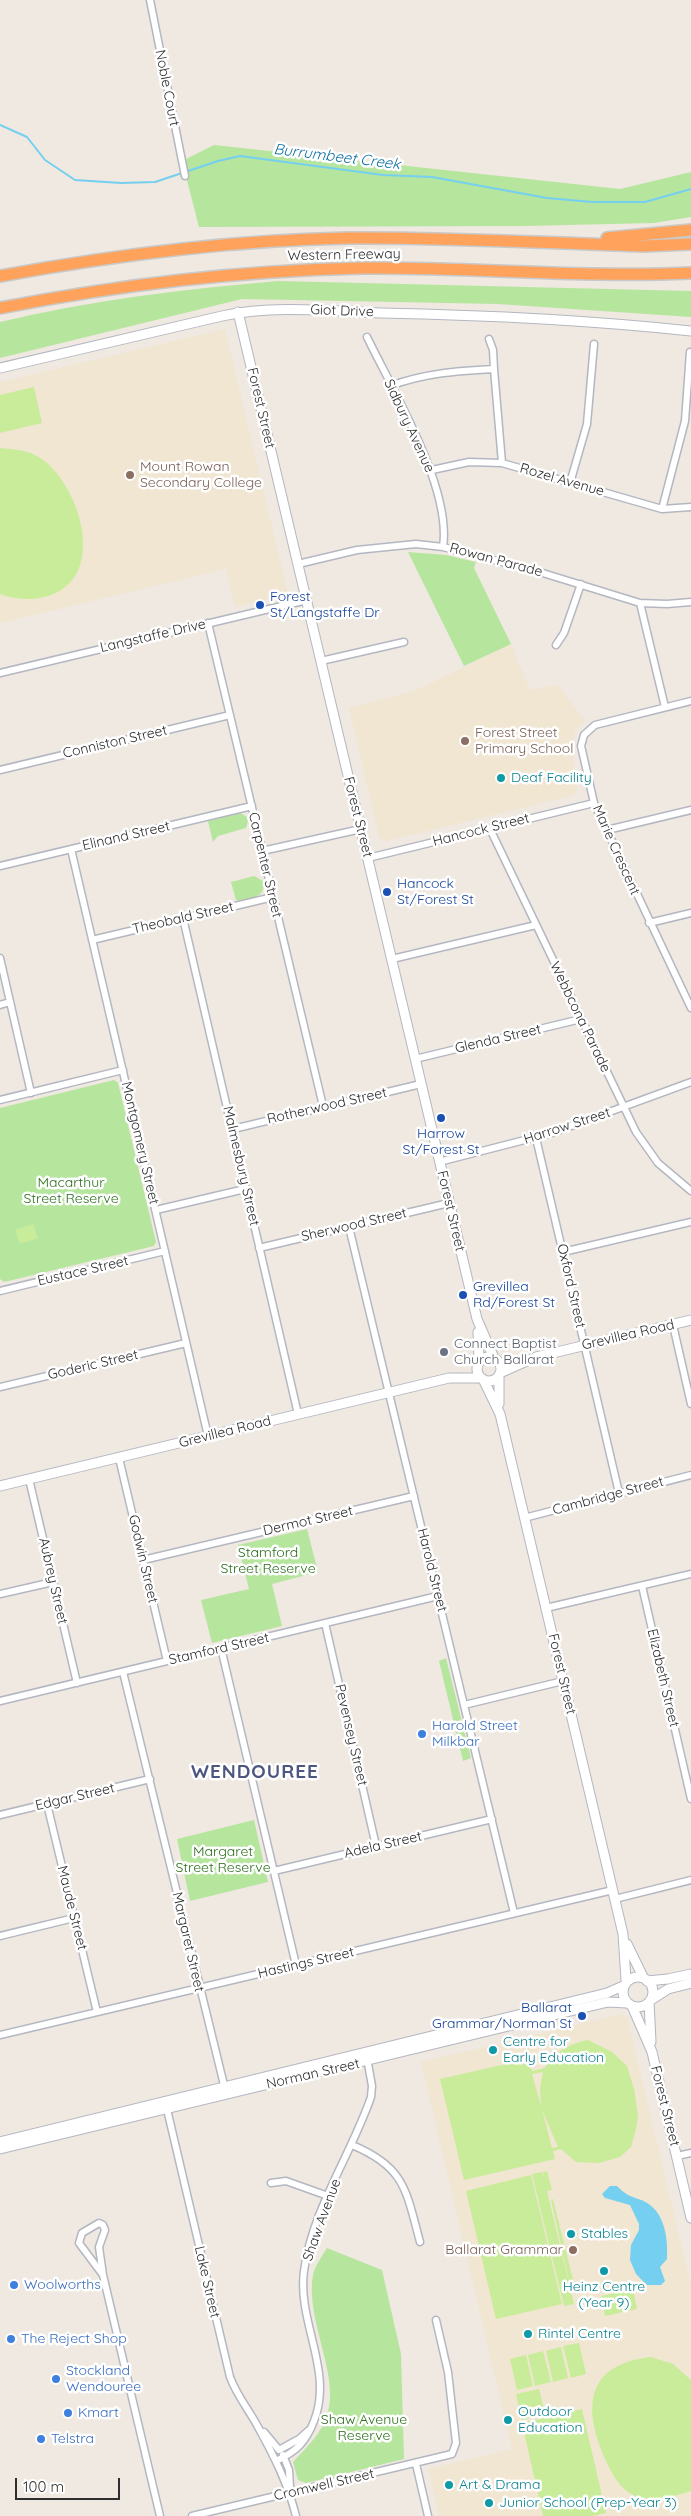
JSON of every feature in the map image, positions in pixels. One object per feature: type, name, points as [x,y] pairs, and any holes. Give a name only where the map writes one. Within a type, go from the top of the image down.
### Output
[{"type":"highway","points":[[551,244],[691,230]]},
{"type":"highway","name":"Western Freeway","points":[[0,276],[120,257],[274,241],[349,238],[551,244],[691,244]]},
{"type":"highway","name":"Western Freeway","points":[[0,308],[95,290],[257,272],[444,268],[628,276],[691,273]]},
{"type":"highway","points":[[628,276],[691,281]]},
{"type":"street","name":"Noble Court","points":[[150,0],[185,176]]},
{"type":"street","name":"Giot Drive","points":[[0,368],[238,312],[285,310],[456,315],[615,323],[691,331]]},
{"type":"street","name":"Forest Street","points":[[238,312],[478,1322]]},
{"type":"street","name":"Sidbury Avenue","points":[[367,338],[432,470],[446,530],[443,547]]},
{"type":"street","points":[[489,339],[493,350],[502,463]]},
{"type":"street","points":[[570,483],[587,424],[594,344]]},
{"type":"street","points":[[662,509],[684,421],[690,352]]},
{"type":"street","points":[[390,386],[415,377],[440,372],[494,369]]},
{"type":"street","name":"Rozel Avenue","points":[[432,470],[469,462],[502,463],[662,509],[691,507]]},
{"type":"street","name":"Rowan Parade","points":[[298,564],[385,545],[416,544],[443,547],[581,584],[640,603],[667,604],[691,602]]},
{"type":"street","points":[[556,645],[564,633],[581,584]]},
{"type":"street","name":"Langstaffe Drive","points":[[0,673],[307,600]]},
{"type":"street","points":[[640,603],[665,707]]},
{"type":"street","name":"Carpenter Street","points":[[208,623],[323,1106]]},
{"type":"street","points":[[321,661],[404,642]]},
{"type":"street","name":"Marie Crescent","points":[[691,701],[598,724],[586,733],[582,741],[582,750],[594,803],[649,923],[691,1008]]},
{"type":"street","name":"Conniston Street","points":[[0,770],[230,715]]},
{"type":"street","name":"Hancock Street","points":[[368,858],[490,830],[507,823],[594,803]]},
{"type":"street","name":"Elinand Street","points":[[0,866],[252,806]]},
{"type":"street","points":[[607,830],[691,810]]},
{"type":"street","points":[[262,851],[361,829]]},
{"type":"street","name":"Webbcona Parade","points":[[490,830],[624,1107],[652,1156],[691,1191]]},
{"type":"street","name":"Montgomery Street","points":[[71,849],[208,1436]]},
{"type":"street","name":"Theobald Street","points":[[92,940],[273,897]]},
{"type":"street","points":[[649,923],[691,913]]},
{"type":"street","name":"Malmesbury Street","points":[[183,918],[298,1414]]},
{"type":"street","points":[[392,959],[536,925]]},
{"type":"street","points":[[0,958],[31,1093]]},
{"type":"street","points":[[0,1005],[10,1002]]},
{"type":"street","name":"Glenda Street","points":[[415,1059],[581,1020]]},
{"type":"street","points":[[0,1100],[123,1070]]},
{"type":"street","name":"Harrow Street","points":[[439,1162],[536,1138],[691,1082]]},
{"type":"street","name":"Rotherwood Street","points":[[233,1128],[421,1084]]},
{"type":"street","name":"Oxford Street","points":[[536,1138],[618,1493]]},
{"type":"street","points":[[156,1210],[245,1189]]},
{"type":"street","name":"Sherwood Street","points":[[259,1248],[449,1203]]},
{"type":"street","points":[[563,1252],[691,1222]]},
{"type":"street","name":"Harold Street","points":[[350,1227],[514,1913]]},
{"type":"street","name":"Eustace Street","points":[[0,1291],[165,1251]]},
{"type":"street","name":"Grevillea Road","points":[[449,1378],[478,1363],[485,1357],[496,1359],[536,1357],[691,1320]]},
{"type":"street","points":[[478,1322],[500,1366],[500,1374]]},
{"type":"street","points":[[478,1322],[477,1370],[482,1378]]},
{"type":"street","points":[[672,1325],[691,1404]]},
{"type":"street","name":"Goderic Street","points":[[0,1387],[186,1343]]},
{"type":"street","name":"Grevillea Road","points":[[0,1486],[449,1378],[482,1378],[492,1380],[500,1374],[536,1357]]},
{"type":"street","name":"Forest Street","points":[[500,1374],[500,1414]]},
{"type":"street","name":"Forest Street","points":[[482,1378],[492,1394],[500,1414],[614,1894],[623,1934],[625,1983]]},
{"type":"street","name":"Godwin Street","points":[[119,1458],[167,1661]]},
{"type":"street","name":"Cambridge Street","points":[[524,1518],[691,1475]]},
{"type":"street","name":"Aubrey Street","points":[[29,1479],[77,1683]]},
{"type":"street","name":"Dermot Street","points":[[143,1560],[414,1496]]},
{"type":"street","points":[[546,1608],[691,1574]]},
{"type":"street","points":[[0,1594],[53,1582]]},
{"type":"street","name":"Elizabeth Street","points":[[642,1586],[691,1799]]},
{"type":"street","name":"Stamford Street","points":[[0,1701],[438,1596]]},
{"type":"street","name":"Pevensey Street","points":[[325,1623],[376,1846]]},
{"type":"street","points":[[221,1648],[296,1965]]},
{"type":"street","name":"Margaret Street","points":[[123,1672],[225,2091]]},
{"type":"street","points":[[464,1705],[563,1681]]},
{"type":"street","name":"Edgar Street","points":[[0,1815],[150,1779]]},
{"type":"street","name":"Maude Street","points":[[47,1804],[97,2012]]},
{"type":"street","name":"Adela Street","points":[[274,1871],[492,1819]]},
{"type":"street","name":"Hastings Street","points":[[0,2036],[514,1913],[691,1880]]},
{"type":"street","points":[[0,1936],[74,1918]]},
{"type":"street","name":"Forest Street","points":[[623,1934],[645,1979]]},
{"type":"street","points":[[691,1974],[668,1979],[645,1979],[625,1983],[623,1996],[629,2004],[640,2008],[668,1990],[691,1984]]},
{"type":"street","points":[[645,1979],[653,1989],[650,2001]]},
{"type":"street","name":"Norman Street","points":[[366,2057],[607,1993],[625,1983]]},
{"type":"street","name":"Forest Street","points":[[650,2001],[652,2052],[691,2218]]},
{"type":"street","name":"Norman Street","points":[[0,2142],[608,2002],[629,2004]]},
{"type":"street","name":"Forest Street","points":[[629,2004],[652,2052]]},
{"type":"street","name":"Shaw Avenue","points":[[276,2461],[284,2457],[306,2439],[319,2407],[321,2386],[307,2319],[304,2273],[308,2250],[328,2196],[372,2096],[366,2057]]},
{"type":"street","name":"Norman Street","points":[[0,2149],[166,2105]]},
{"type":"street","name":"Lake Street","points":[[166,2105],[230,2377],[242,2403],[276,2452]]},
{"type":"street","points":[[36,2134],[46,2138]]},
{"type":"street","points":[[352,2145],[380,2158],[399,2178],[408,2197],[420,2242]]},
{"type":"street","points":[[677,2156],[691,2153]]},
{"type":"street","points":[[271,2184],[286,2181],[328,2196]]},
{"type":"street","points":[[103,2275],[79,2243],[82,2233],[99,2223],[103,2225],[105,2230],[99,2247],[103,2275],[160,2516]]},
{"type":"street","name":"Cromwell Street","points":[[192,2516],[416,2464],[446,2456],[454,2451],[455,2441],[448,2372],[436,2320]]},
{"type":"street","name":"Shaw Avenue","points":[[276,2452],[299,2439],[314,2422]]},
{"type":"street","points":[[276,2452],[284,2457],[289,2470],[290,2493]]},
{"type":"street","points":[[276,2452],[276,2461],[290,2493],[296,2516]]},
{"type":"street","points":[[416,2464],[428,2516]]},
{"type":"shaded area","name":"Mount Rowan Secondary College","points":[[225,329],[288,594],[235,607],[226,569],[0,623],[0,382]]},
{"type":"shaded area","name":"Forest Street Primary School","points":[[511,644],[530,690],[558,685],[585,721],[575,731],[572,744],[577,790],[574,795],[387,841],[379,837],[349,708],[417,690]]},
{"type":"shaded area","name":"Ballarat Grammar","points":[[621,2014],[627,2017],[691,2285],[691,2516],[439,2516],[428,2469],[512,2449],[421,2062]]},
{"type":"green space","points":[[214,145],[620,189],[691,172],[691,217],[654,223],[524,226],[199,227],[182,161]]},
{"type":"green space","points":[[278,281],[691,291],[691,317],[498,304],[242,299],[0,358],[0,322],[104,301]]},
{"type":"green space","points":[[34,387],[42,423],[0,433],[0,395]]},
{"type":"green space","points":[[0,448],[28,452],[49,465],[68,490],[80,522],[83,554],[79,568],[66,587],[46,597],[22,599],[0,594]]},
{"type":"green space","points":[[408,552],[446,555],[476,562],[474,568],[511,644],[464,666]]},
{"type":"green space","points":[[240,813],[247,817],[246,828],[218,836],[213,842],[208,821]]},
{"type":"green space","points":[[254,876],[263,881],[264,886],[260,894],[251,899],[236,900],[231,882]]},
{"type":"green space","name":"Macarthur Street Reserve","points":[[114,1080],[118,1083],[156,1242],[154,1246],[4,1282],[0,1279],[0,1108]]},
{"type":"green space","points":[[33,1224],[38,1238],[20,1244],[15,1230]]},
{"type":"green space","name":"Stamford Street Reserve","points":[[307,1529],[318,1572],[272,1584],[282,1626],[212,1643],[201,1600],[249,1589],[238,1545]]},
{"type":"green space","points":[[446,1658],[471,1758],[463,1761],[439,1661]]},
{"type":"green space","name":"Margaret Street Reserve","points":[[254,1820],[268,1882],[190,1901],[177,1839]]},
{"type":"green space","points":[[588,2040],[612,2052],[627,2066],[634,2089],[638,2116],[631,2147],[620,2157],[599,2163],[576,2162],[561,2149],[553,2151],[555,2159],[464,2180],[440,2079],[528,2059],[532,2071],[545,2068],[558,2053],[569,2046]],"holes":[[[543,2072],[540,2088],[541,2106],[532,2074]],[[542,2110],[558,2147],[552,2148]]]},
{"type":"green space","points":[[547,2171],[552,2190],[547,2191],[574,2304],[564,2306],[532,2174],[542,2172],[544,2179],[543,2172]]},
{"type":"green space","points":[[531,2175],[562,2304],[496,2319],[466,2191]]},
{"type":"green space","points":[[553,2199],[573,2280],[569,2281],[551,2200]]},
{"type":"green space","name":"Shaw Avenue Reserve","points":[[327,2248],[382,2270],[401,2354],[404,2459],[306,2483],[298,2480],[293,2462],[314,2439],[326,2419],[330,2397],[326,2363],[317,2327],[312,2292],[314,2272]]},
{"type":"green space","points":[[633,2289],[637,2309],[605,2316],[601,2296]]},
{"type":"green space","points":[[579,2343],[586,2374],[571,2378],[563,2346]]},
{"type":"green space","points":[[561,2347],[568,2378],[553,2382],[546,2351]]},
{"type":"green space","points":[[543,2351],[551,2382],[535,2386],[528,2355]]},
{"type":"green space","points":[[526,2355],[533,2386],[517,2390],[510,2359]]},
{"type":"green space","points":[[651,2357],[673,2364],[691,2380],[691,2491],[669,2497],[645,2499],[626,2491],[608,2465],[596,2435],[593,2403],[596,2389],[603,2377],[614,2368],[630,2361]]},
{"type":"green space","points":[[539,2389],[545,2414],[522,2420],[516,2394]]},
{"type":"green space","points":[[582,2409],[606,2513],[592,2516],[543,2516],[522,2423]]},
{"type":"water","points":[[610,2186],[617,2186],[627,2194],[646,2202],[660,2216],[665,2230],[667,2252],[667,2259],[660,2267],[665,2281],[661,2285],[647,2285],[636,2274],[630,2260],[631,2245],[639,2230],[639,2224],[630,2205],[605,2198],[602,2194]]},
{"type":"waterway","name":"Burrumbeet Creek","points":[[0,125],[27,137],[45,160],[75,180],[121,183],[155,182],[218,161],[240,156],[383,175],[432,177],[547,198],[592,202],[645,202],[691,189]]},
{"type":"place","name":"Mount Rowan Secondary College","points":[[130,475]]},
{"type":"place","name":"Forest St/Langstaffe Dr","points":[[260,605]]},
{"type":"place","name":"Forest Street Primary School","points":[[465,741]]},
{"type":"place","name":"Deaf Facility","points":[[501,778]]},
{"type":"place","name":"Hancock St/Forest St","points":[[387,892]]},
{"type":"place","name":"Harrow St/Forest St","points":[[441,1118]]},
{"type":"place","name":"Grevillea Rd/Forest St","points":[[463,1295]]},
{"type":"place","name":"Connect Baptist Church Ballarat","points":[[444,1352]]},
{"type":"place","name":"Harold Street Milkbar","points":[[422,1734]]},
{"type":"place","name":"Ballarat Grammar/Norman St","points":[[582,2016]]},
{"type":"place","name":"Centre for Early Education","points":[[493,2050]]},
{"type":"place","name":"Stables","points":[[571,2234]]},
{"type":"place","name":"Ballarat Grammar","points":[[573,2250]]},
{"type":"place","name":"Heinz Centre (Year 9)","points":[[604,2271]]},
{"type":"place","name":"Woolworths","points":[[14,2285]]},
{"type":"place","name":"Rintel Centre","points":[[528,2334]]},
{"type":"place","name":"The Reject Shop","points":[[11,2339]]},
{"type":"place","name":"Stockland Wendouree","points":[[56,2379]]},
{"type":"place","name":"Kmart","points":[[68,2413]]},
{"type":"place","name":"Outdoor Education","points":[[508,2420]]},
{"type":"place","name":"Telstra","points":[[41,2439]]},
{"type":"place","name":"Art & Drama","points":[[449,2485]]},
{"type":"place","name":"Junior School (Prep-Year 3)","points":[[489,2503]]},
{"type":"district","name":"WENDOUREE","points":[[255,1772]]}]
